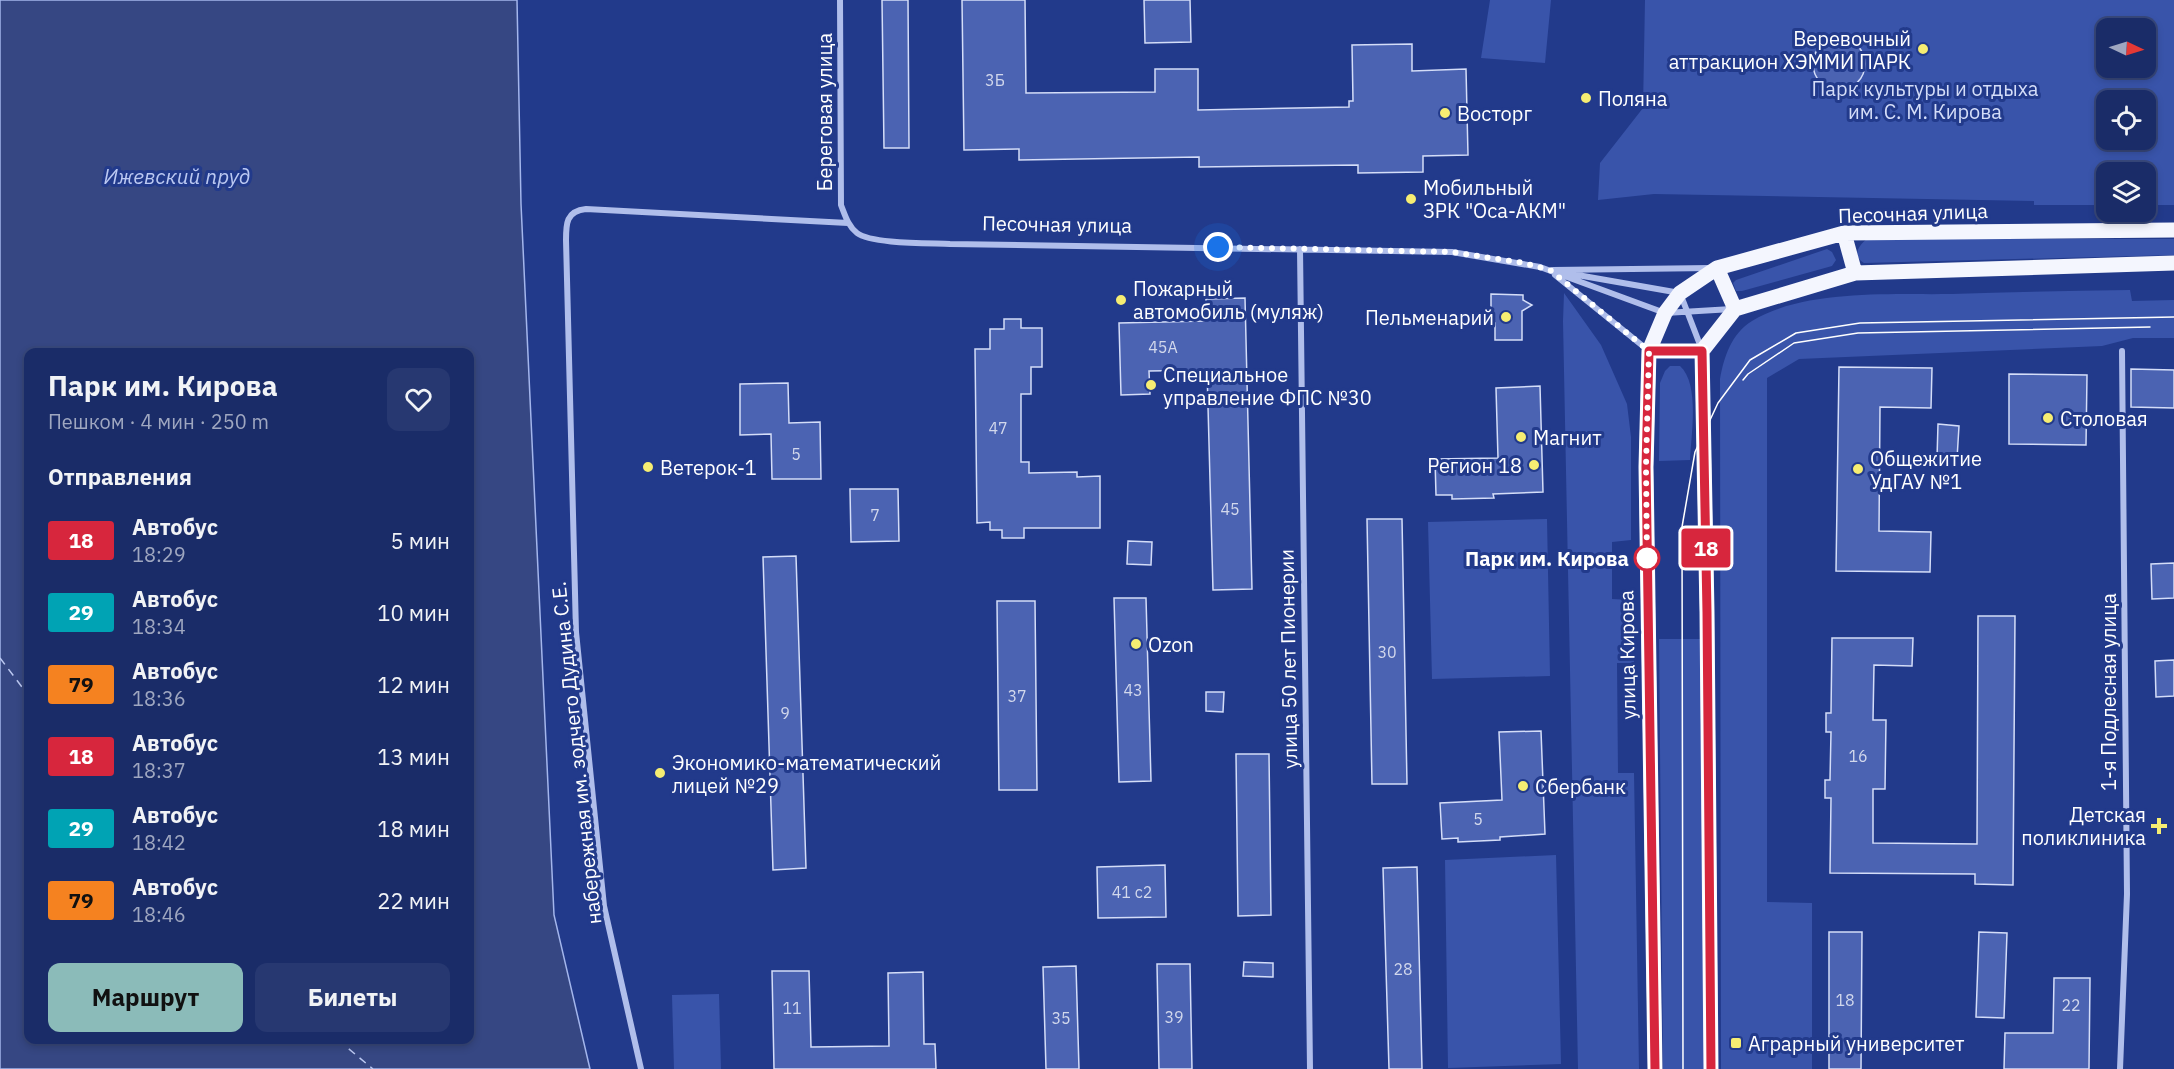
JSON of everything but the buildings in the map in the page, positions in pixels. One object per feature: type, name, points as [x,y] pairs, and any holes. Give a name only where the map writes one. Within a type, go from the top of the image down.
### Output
[{"type":"main road","name":"Песочная улица","points":[[1717,268],[1844,233],[2174,230]]},
{"type":"main road","points":[[1844,233],[1855,273]]},
{"type":"main road","name":"Песочная улица","points":[[1735,309],[1855,273],[2174,263]]},
{"type":"main road","points":[[1711,1069],[1702,351],[1735,309],[1717,268]]},
{"type":"main road","name":"улица Кирова","points":[[1655,1069],[1646,467],[1649,351],[1665,312],[1680,293],[1717,268]]},
{"type":"main road","points":[[1649,351],[1702,351]]},
{"type":"street","name":"Береговая улица","points":[[840,0],[841,205],[848,223]]},
{"type":"street","name":"набережная им. зодчего Дудина С.Е.","points":[[641,1069],[604,906],[576,632],[567,220],[570,215],[586,209],[848,223]]},
{"type":"street","name":"Песочная улица","points":[[848,223],[857,234],[871,240],[938,244],[1452,252],[1524,263],[1550,270],[1665,312],[1735,309]]},
{"type":"street","name":"улица 50 лет Пионерии","points":[[1300,249],[1310,1069]]},
{"type":"street","name":"Песочная улица","points":[[1550,270],[1717,268]]},
{"type":"street","name":"Песочная улица","points":[[1550,270],[1680,293]]},
{"type":"street","name":"Песочная улица","points":[[1550,270],[1649,351]]},
{"type":"street","points":[[1680,293],[1702,351]]},
{"type":"street","name":"1-я Подлесная улица","points":[[2120,1069],[2127,894],[2122,351]]},
{"type":"green space","points":[[1490,0],[1551,0],[1545,63],[1481,58]]},
{"type":"green space","name":"Парк культуры и отдыха им. С. М. Кирова","points":[[1645,0],[2174,0],[2174,205],[2156,205],[2156,162],[2096,162],[2096,205],[2034,205],[2034,201],[1654,194],[1598,200],[1600,163],[1643,108]]},
{"type":"green space","points":[[1867,239],[2174,239],[2174,255],[1864,263],[1857,254]]},
{"type":"green space","points":[[1827,249],[1832,252],[1836,260],[1832,266],[1736,291],[1733,283],[1736,280]]},
{"type":"green space","points":[[2130,290],[2132,301],[2174,300],[2174,338],[2133,338],[2102,346],[1799,359],[1767,378],[1767,902],[1812,903],[1812,1069],[1721,1069],[1720,379],[1724,362],[1734,339],[1745,326],[1773,311],[1797,303],[1823,299],[1877,295]]},
{"type":"green space","points":[[1564,293],[1601,345],[1627,404],[1631,437],[1631,540],[1612,542],[1612,599],[1631,600],[1634,663],[1617,663],[1618,773],[1634,773],[1639,1069],[1578,1069]]},
{"type":"green space","points":[[1670,366],[1680,366],[1690,385],[1693,424],[1690,460],[1659,461],[1660,383]]},
{"type":"green space","points":[[1547,519],[1550,676],[1432,679],[1428,522]]},
{"type":"green space","points":[[1659,639],[1700,639],[1704,1069],[1663,1069]]},
{"type":"green space","points":[[1556,855],[1561,1064],[1448,1068],[1445,860]]},
{"type":"green space","points":[[719,994],[721,1069],[674,1069],[672,995]]},
{"type":"water","name":"Ижевский пруд","points":[[0,0],[517,0],[521,204],[554,915],[590,1069],[0,1069]]},
{"type":"ferry route","points":[[0,658],[24,690]]},
{"type":"ferry route","points":[[343,1044],[373,1069]]},
{"type":"tram line","points":[[1683,1069],[1682,527],[1695,452],[1718,403],[1750,360],[1796,333],[1860,323],[2174,317]]},
{"type":"tram line","points":[[1743,380],[1748,374],[1794,343],[1858,333],[2150,327]]},
{"type":"bus line","name":"18","points":[[1655,1069],[1646,467],[1649,351],[1702,351],[1711,1069]]},
{"type":"place","name":"Веревочный аттракцион ХЭММИ ПАРК","points":[[1923,49]]},
{"type":"place","name":"Поляна","points":[[1586,98]]},
{"type":"place","name":"Восторг","points":[[1445,113]]},
{"type":"place","name":"Мобильный ЗРК \"Оса-АКМ\"","points":[[1411,199]]},
{"type":"place","name":"Пожарный автомобиль (муляж)","points":[[1121,300]]},
{"type":"place","name":"Пельменарий","points":[[1506,317]]},
{"type":"place","name":"Специальное управление ФПС №30","points":[[1151,385]]},
{"type":"place","name":"Столовая","points":[[2048,418]]},
{"type":"place","name":"Магнит","points":[[1521,437]]},
{"type":"place","name":"Регион 18","points":[[1534,465]]},
{"type":"place","name":"Ветерок-1","points":[[648,467]]},
{"type":"place","name":"Общежитие УдГАУ №1","points":[[1858,469]]},
{"type":"place","name":"Парк им. Кирова","points":[[1647,558]]},
{"type":"place","name":"Ozon","points":[[1136,644]]},
{"type":"place","name":"Экономико-математический лицей №29","points":[[660,773]]},
{"type":"place","name":"Сбербанк","points":[[1523,786]]},
{"type":"place","name":"Детская поликлиника","points":[[2159,826]]},
{"type":"place","name":"Аграрный университет","points":[[1736,1043]]},
{"type":"route","points":[[1218,247],[1452,252],[1524,263],[1550,270],[1649,351],[1646,467],[1647,558]]}]
